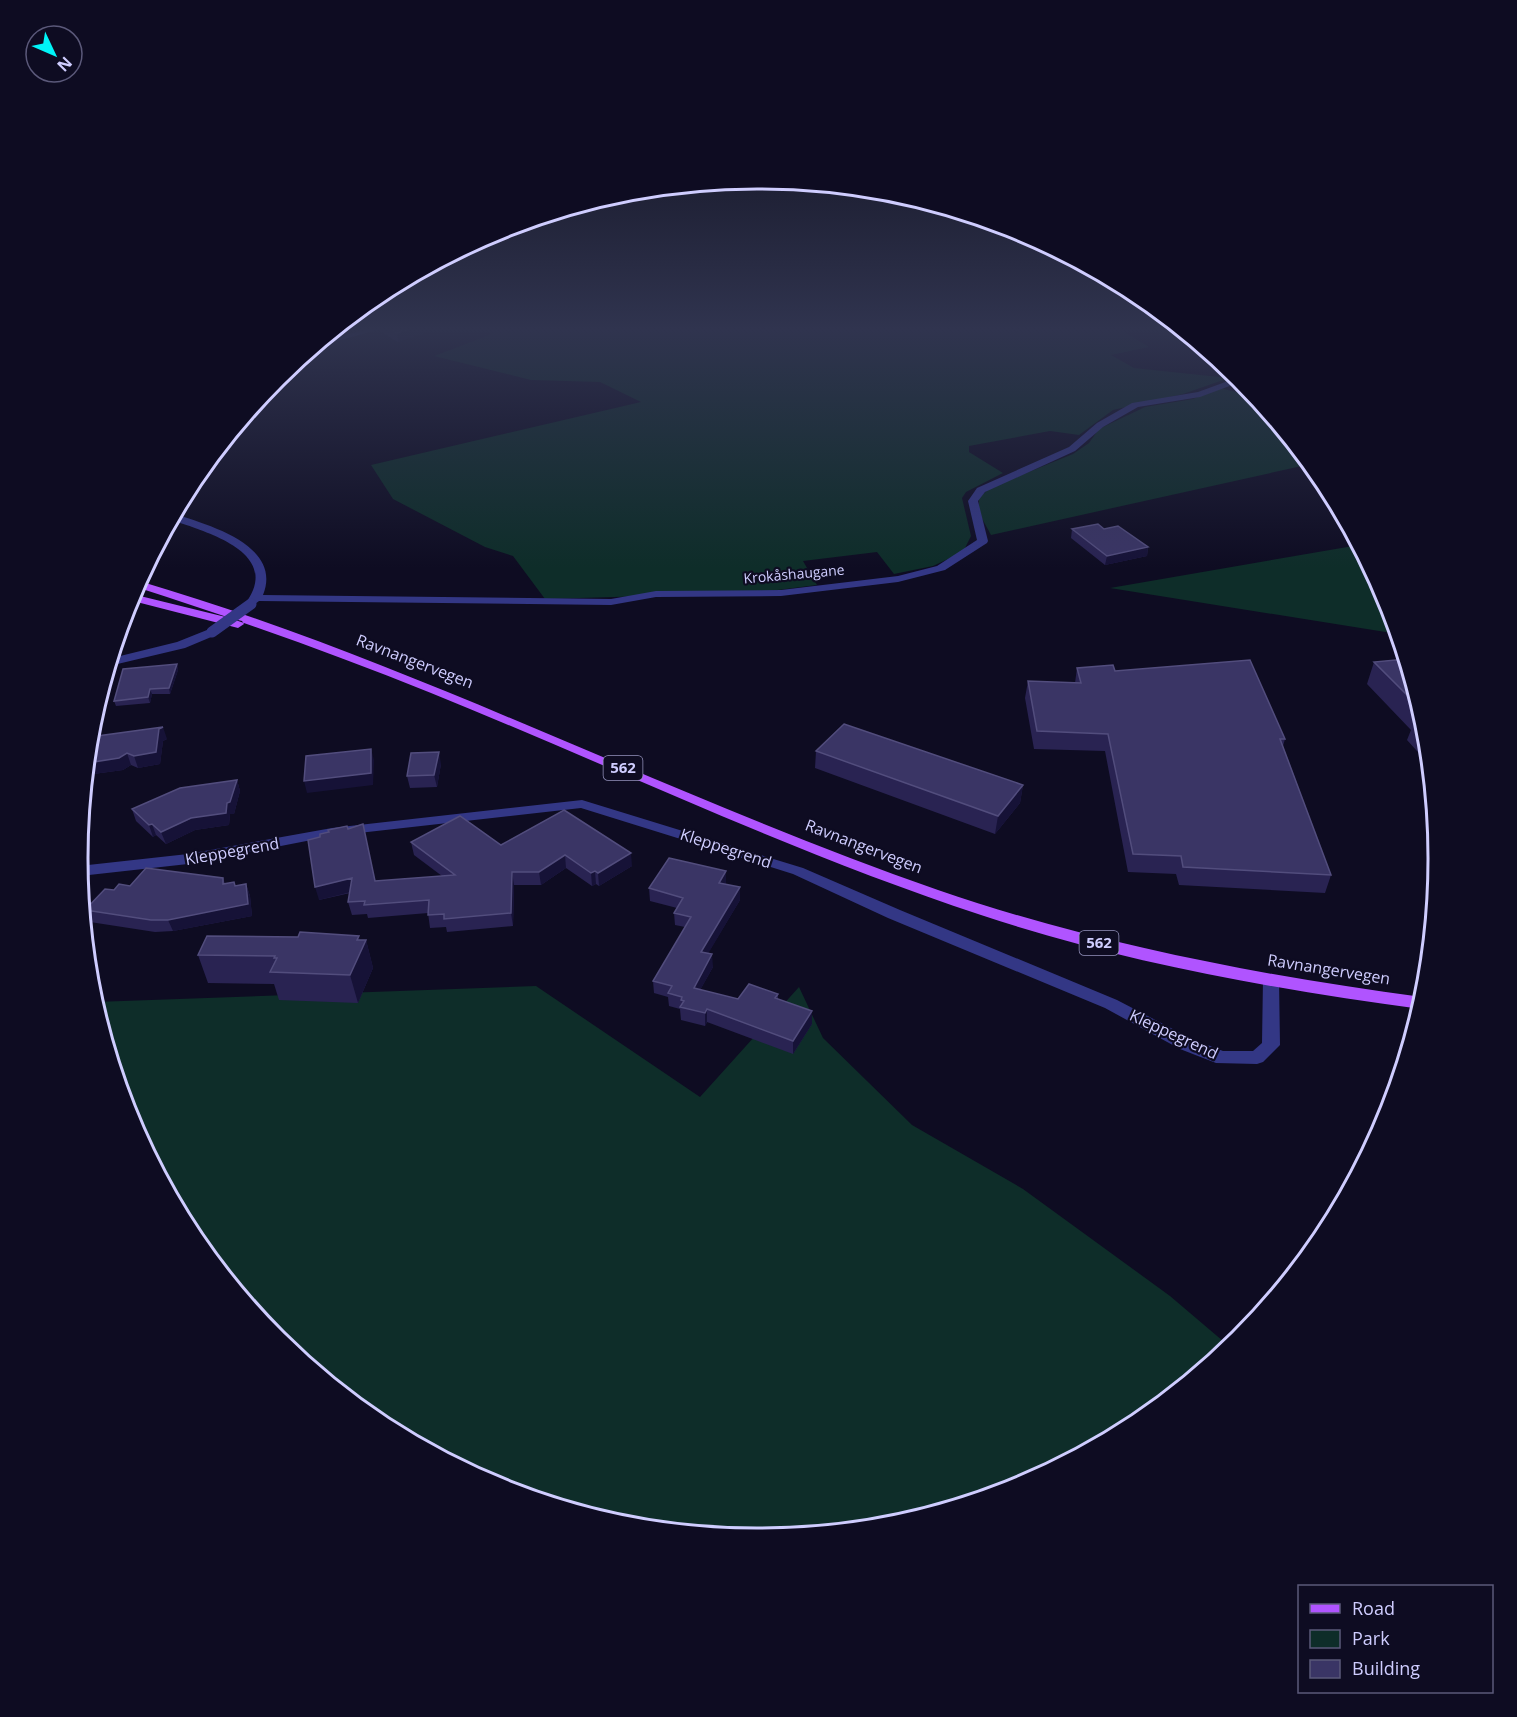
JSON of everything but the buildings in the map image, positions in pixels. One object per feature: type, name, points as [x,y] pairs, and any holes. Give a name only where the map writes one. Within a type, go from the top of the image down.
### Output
[{"type":"main road","name":"Ravnangervegen","points":[[147,587],[247,616],[316,645],[475,704],[818,850],[930,893],[1079,938],[1157,957],[1271,979],[1413,1002]]},
{"type":"main road","name":"Ravnangervegen","points":[[141,600],[316,645]]},
{"type":"street","name":"Krokåshaugane","points":[[254,601],[611,602],[656,594],[781,593],[914,576],[941,568],[983,541],[974,501],[981,490],[1072,449],[1100,425],[1130,408]]},
{"type":"street","points":[[119,660],[181,645],[212,632],[254,601],[261,577],[258,565],[249,550],[214,531],[180,519]]},
{"type":"street","name":"Kleppegrend","points":[[89,870],[188,860],[333,832],[582,804],[798,871],[894,914],[1112,1004],[1186,1044],[1222,1058],[1257,1057],[1271,1045],[1271,979]]},
{"type":"green space","points":[[615,408],[1121,408],[1113,410],[1079,435],[1050,431],[969,446],[969,452],[1003,473],[966,492],[962,498],[971,536],[963,552],[933,566],[894,574],[877,552],[803,561],[817,585],[754,593],[545,599],[513,556],[485,547],[393,499],[371,465]]},
{"type":"green space","points":[[1143,408],[1254,408],[1301,466],[991,535],[979,513],[979,497],[992,487],[1073,454],[1089,443],[1099,429]]},
{"type":"green space","points":[[1351,546],[1389,633],[1110,588]]},
{"type":"green space","points":[[536,986],[700,1097],[799,987],[823,1038],[912,1125],[1023,1189],[1170,1296],[1223,1341],[1166,1390],[1131,1416],[1094,1439],[1015,1477],[932,1506],[846,1523],[758,1528],[671,1523],[585,1506],[502,1477],[423,1439],[386,1416],[351,1390],[285,1332],[227,1266],[201,1231],[178,1194],[140,1115],[124,1074],[104,1002]]}]
